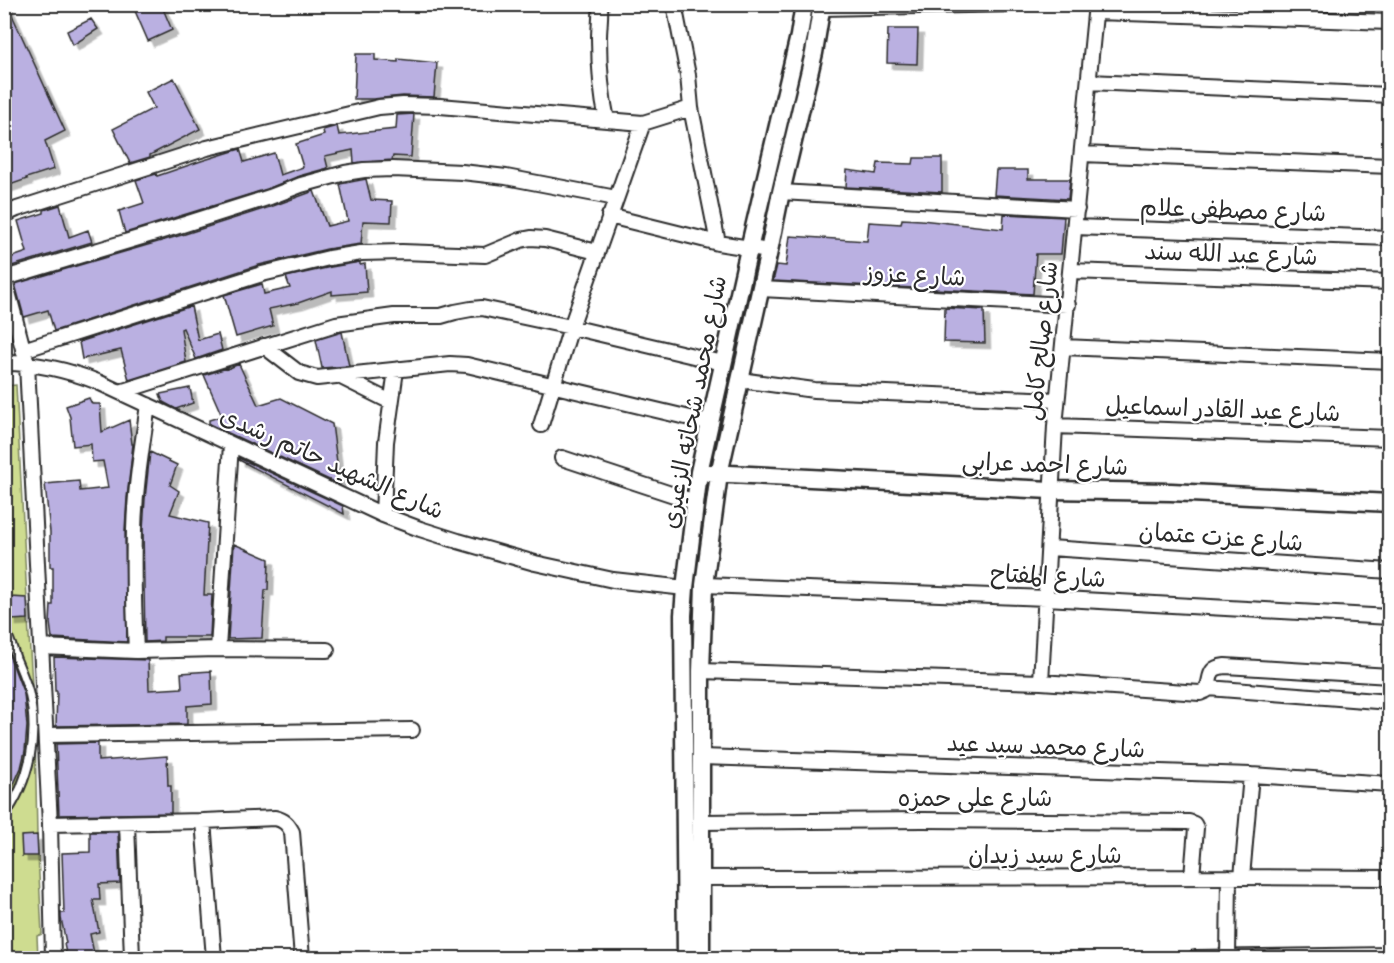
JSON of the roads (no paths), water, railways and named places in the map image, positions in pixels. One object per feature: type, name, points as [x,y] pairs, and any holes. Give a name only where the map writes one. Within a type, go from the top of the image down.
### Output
[{"type":"street","points":[[600,4],[601,95],[607,120]]},
{"type":"street","points":[[674,4],[688,75],[697,142],[718,243]]},
{"type":"street","name":"شارع محمد شحاته الزعيرى","points":[[686,958],[683,615],[695,502],[699,472],[799,36],[804,4]]},
{"type":"street","points":[[822,6],[1015,4]]},
{"type":"street","name":"شارع محمد شحاته الزعيرى","points":[[701,958],[701,668],[704,585],[719,474],[814,53],[822,6]]},
{"type":"street","points":[[1096,8],[1389,22]]},
{"type":"street","name":"شارع صالح كامل","points":[[1041,682],[1057,400],[1096,8]]},
{"type":"street","points":[[1089,82],[1389,95]]},
{"type":"street","points":[[4,215],[207,148],[379,107],[440,106],[643,123],[691,108]]},
{"type":"street","points":[[541,425],[571,327],[643,123]]},
{"type":"street","points":[[1082,154],[1389,166]]},
{"type":"street","points":[[53,958],[46,735],[25,357],[5,277],[182,225],[301,185],[364,170],[393,169],[506,177],[616,198]]},
{"type":"street","points":[[781,192],[1077,209]]},
{"type":"street","points":[[609,216],[718,243],[769,251]]},
{"type":"street","name":"شارع مصطفى علام","points":[[1075,227],[1389,238]]},
{"type":"street","points":[[25,357],[262,274],[329,258],[402,252],[486,255],[531,238],[597,252]]},
{"type":"street","name":"شارع عبد الله سند","points":[[1071,272],[1389,282]]},
{"type":"street","name":"شارع عزوز","points":[[761,289],[1068,305]]},
{"type":"street","points":[[120,392],[336,324],[394,316],[441,316],[482,308],[723,363]]},
{"type":"street","points":[[264,346],[299,374],[317,378],[450,364],[467,365],[711,423]]},
{"type":"street","points":[[1063,347],[1389,361]]},
{"type":"street","name":"شارع الشهيد حاتم رشدى","points":[[4,363],[25,357],[75,373],[383,515],[458,541],[535,563],[613,580],[685,588]]},
{"type":"street","points":[[383,515],[386,442],[396,370]]},
{"type":"street","points":[[338,376],[391,402]]},
{"type":"street","points":[[740,381],[814,390],[1057,400]]},
{"type":"street","points":[[136,651],[133,590],[134,528],[139,467],[148,405]]},
{"type":"street","name":"شارع عبد القادر اسماعيل","points":[[1055,426],[1389,438]]},
{"type":"street","points":[[218,648],[231,444]]},
{"type":"street","points":[[562,458],[695,502]]},
{"type":"street","name":"شارع احمد عرابى","points":[[699,472],[1051,490],[1172,492],[1389,503]]},
{"type":"street","name":"شارع عزت عتمان","points":[[1050,548],[1389,571]]},
{"type":"street","name":"شارع المفتاح","points":[[704,585],[1046,598],[1389,617]]},
{"type":"street","points":[[41,646],[136,651],[218,648],[327,650]]},
{"type":"street","points":[[683,662],[692,670],[701,668],[1041,682],[1200,693],[1205,692],[1208,687],[1214,669],[1225,666],[1389,676]]},
{"type":"street","points":[[1208,687],[1389,702]]},
{"type":"street","points":[[683,697],[688,690],[692,689],[701,697]]},
{"type":"street","points":[[46,735],[412,730]]},
{"type":"street","name":"شارع محمد سيد عيد","points":[[701,757],[1251,775],[1389,784]]},
{"type":"street","points":[[1228,958],[1236,877],[1251,775]]},
{"type":"street","points":[[50,824],[275,818],[283,820],[292,832],[302,958]]},
{"type":"street","name":"شارع على حمزه","points":[[702,822],[922,820],[1189,822],[1196,828],[1192,877]]},
{"type":"street","points":[[204,821],[214,958]]},
{"type":"street","points":[[127,823],[132,958]]},
{"type":"street","name":"شارع سيد زيدان","points":[[701,878],[1389,878]]},
{"type":"street","points":[[1195,958],[1389,955]]},
{"type":"lane","points":[[4,628],[29,692],[33,726],[31,753],[25,778],[4,817]]}]
